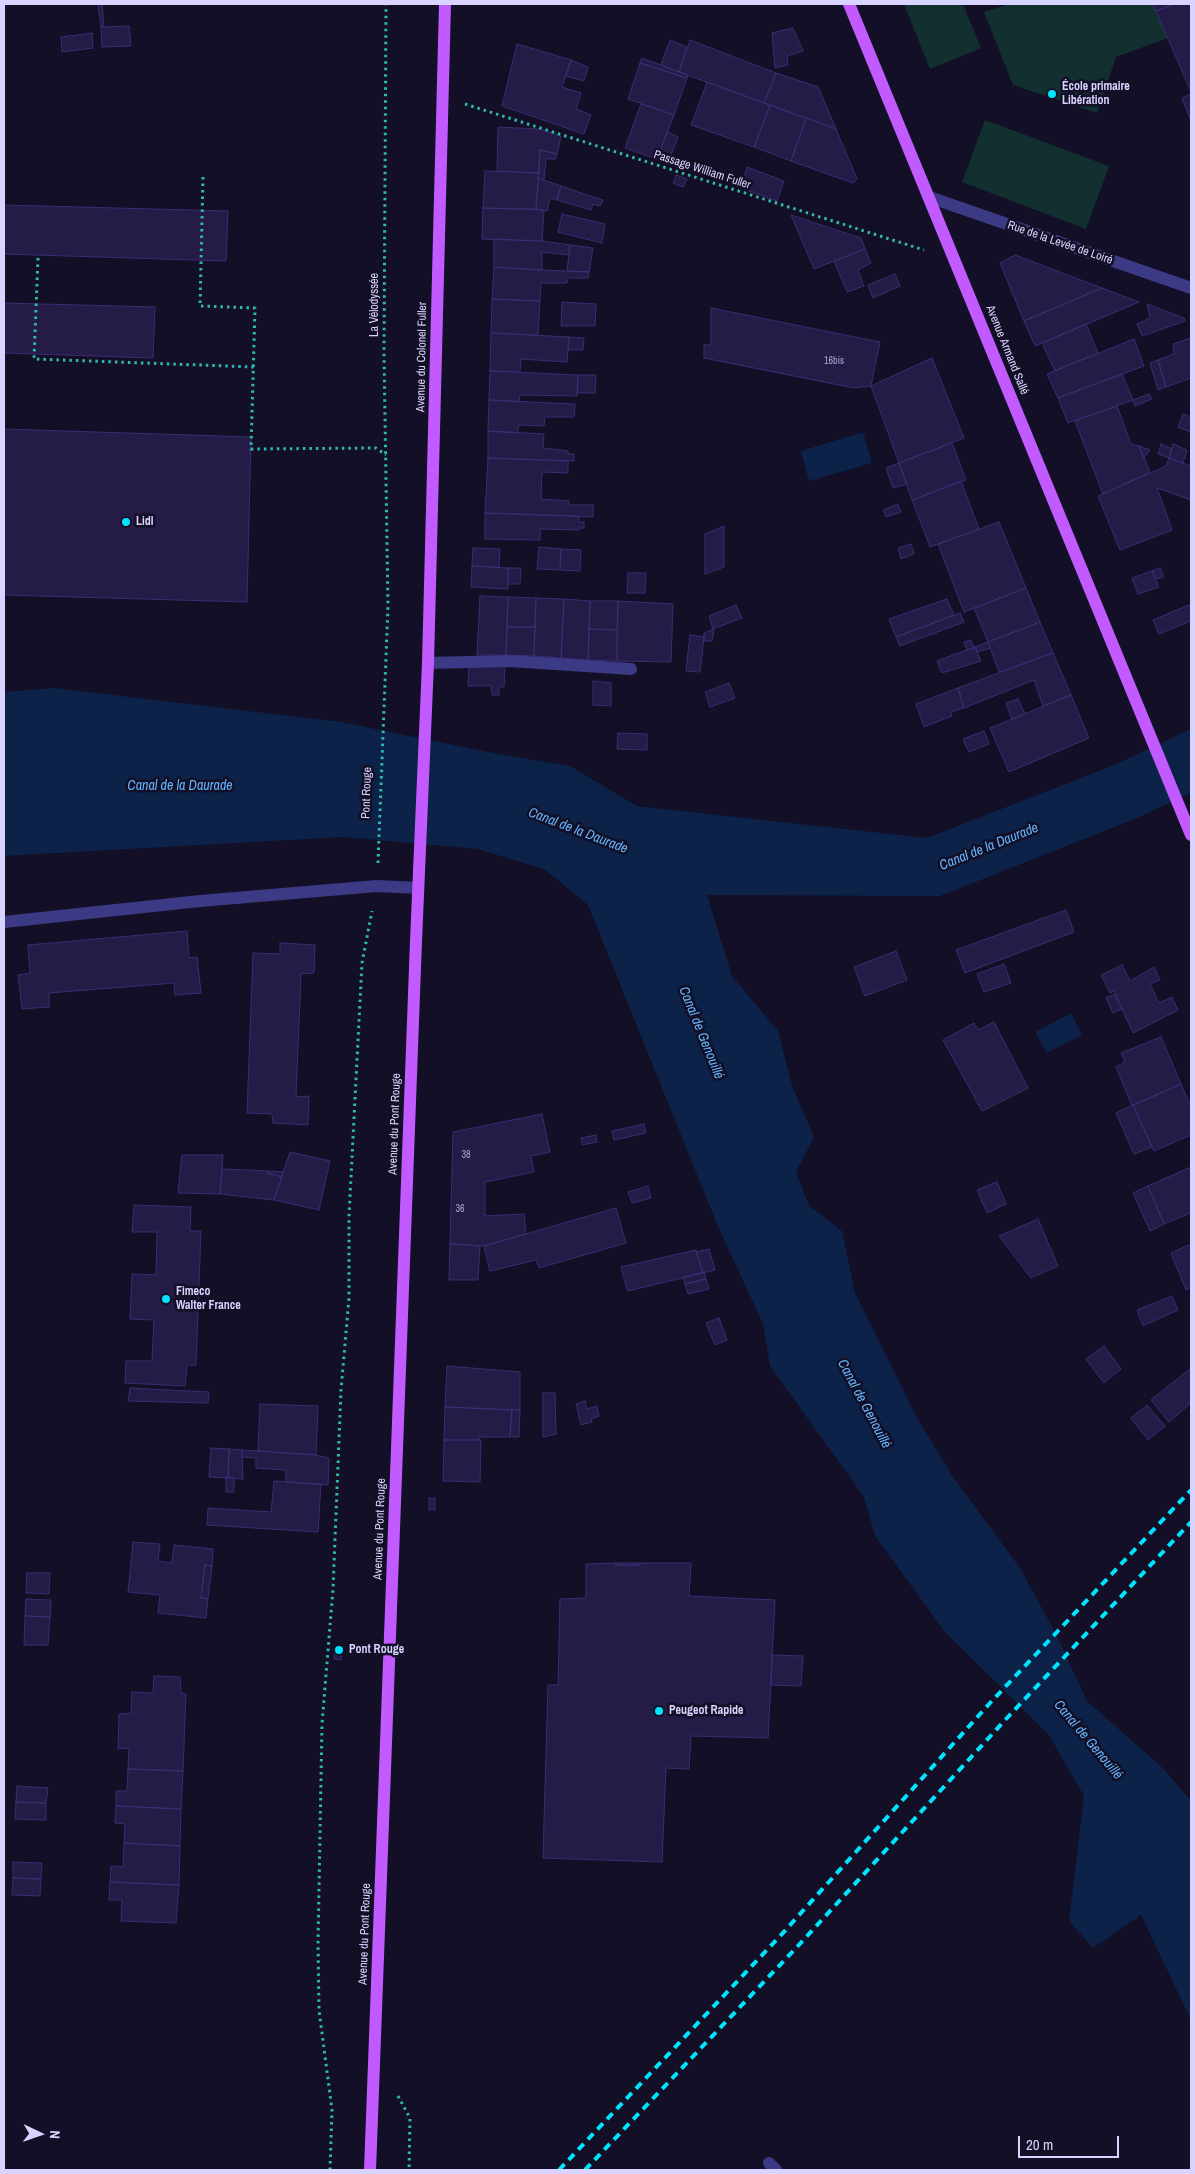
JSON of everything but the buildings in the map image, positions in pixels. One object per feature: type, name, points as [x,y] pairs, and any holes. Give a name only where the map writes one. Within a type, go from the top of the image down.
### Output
[{"type":"main road","name":"Avenue du Colonel Fuller","points":[[418,888],[428,663],[445,4]]},
{"type":"main road","name":"Avenue Armand Sallé","points":[[849,4],[1191,834]]},
{"type":"main road","name":"Avenue du Pont Rouge","points":[[370,2170],[418,888]]},
{"type":"street","name":"Rue de la Levée de Loiré","points":[[929,197],[1191,288]]},
{"type":"street","points":[[428,663],[510,661],[631,669]]},
{"type":"street","points":[[4,922],[200,901],[377,886],[418,888]]},
{"type":"path","name":"La Vélodyssée","points":[[386,4],[384,353],[388,606]]},
{"type":"path","name":"Passage William Fuller","points":[[443,96],[955,260]]},
{"type":"path","points":[[203,177],[200,306],[255,308],[251,448],[376,448],[386,455]]},
{"type":"path","points":[[38,258],[34,358],[254,366]]},
{"type":"path","name":"Pont Rouge","points":[[330,2170],[332,2110],[319,2010],[318,1982],[322,1724],[333,1589],[341,1390],[349,1298],[349,1216],[362,963],[377,886],[388,606]]},
{"type":"path","points":[[397,2094],[410,2118],[409,2170]]},
{"type":"green space","points":[[904,4],[963,4],[981,48],[930,69]]},
{"type":"green space","points":[[1009,4],[1153,4],[1168,38],[1116,57],[1097,113],[1013,85],[984,12]]},
{"type":"green space","points":[[985,120],[1109,166],[1086,229],[962,182]]},
{"type":"water","points":[[863,432],[872,463],[809,481],[801,451]]},
{"type":"water","points":[[54,688],[341,722],[498,754],[570,766],[637,806],[927,838],[1114,765],[1191,729],[1191,793],[1137,818],[940,896],[707,895],[732,976],[778,1031],[792,1086],[814,1137],[796,1172],[809,1206],[842,1231],[855,1293],[917,1418],[953,1477],[1020,1568],[1056,1634],[1087,1701],[1165,1770],[1191,1801],[1191,2020],[1141,1915],[1093,1948],[1069,1921],[1084,1796],[1049,1735],[945,1632],[875,1536],[864,1497],[770,1366],[763,1324],[717,1224],[588,905],[544,869],[477,849],[344,837],[4,856],[4,692]]},
{"type":"water","points":[[1071,1013],[1082,1035],[1047,1053],[1035,1032]]},
{"type":"railway","points":[[559,2170],[782,1934],[990,1703],[1191,1490]]},
{"type":"railway","points":[[585,2170],[797,1947],[1007,1718],[1191,1522]]},
{"type":"place","name":"École primaire Libération","points":[[1052,94]]},
{"type":"place","name":"Lidl","points":[[126,522]]},
{"type":"place","name":"Fimeco Walter France","points":[[166,1299]]},
{"type":"place","name":"Pont Rouge","points":[[339,1650]]},
{"type":"place","name":"Peugeot Rapide","points":[[659,1711]]},
{"type":"water label","name":"Canal de la Daurade","points":[[180,786]]},
{"type":"water label","name":"Canal de la Daurade","points":[[578,831]]},
{"type":"water label","name":"Canal de la Daurade","points":[[989,847]]},
{"type":"water label","name":"Canal de Genouillé","points":[[701,1033]]},
{"type":"water label","name":"Canal de Genouillé","points":[[864,1404]]},
{"type":"water label","name":"Canal de Genouillé","points":[[1088,1740]]}]
